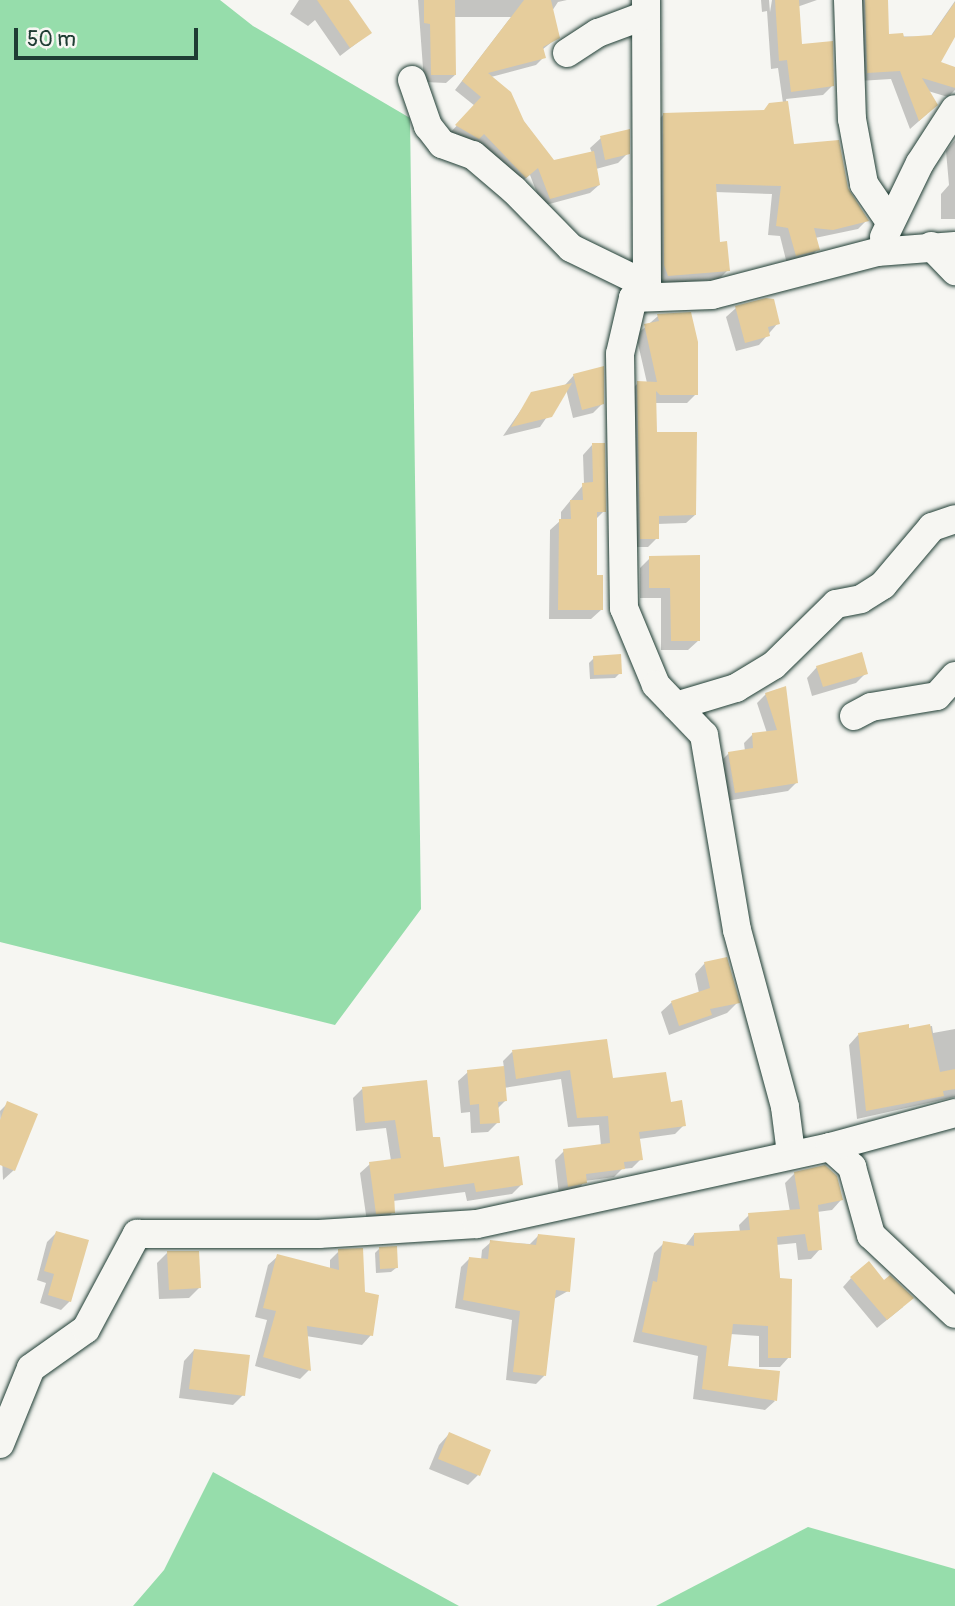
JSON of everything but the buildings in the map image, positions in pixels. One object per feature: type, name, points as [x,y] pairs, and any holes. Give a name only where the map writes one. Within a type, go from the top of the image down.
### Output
[{"type":"street","points":[[848,0],[852,119],[864,184],[890,222]]},
{"type":"street","points":[[567,53],[646,7],[640,292],[620,354],[624,608],[656,685],[704,735],[737,930],[785,1107],[791,1153]]},
{"type":"street","points":[[412,80],[428,126],[442,144],[472,155],[514,190],[571,248],[640,292],[712,295],[877,252],[943,246],[955,271]]},
{"type":"street","points":[[877,252],[890,222],[955,109]]},
{"type":"street","points":[[676,706],[736,688],[774,665],[836,604],[861,599],[883,585],[932,527],[955,519]]},
{"type":"street","points":[[854,716],[872,707],[937,696],[955,676]]},
{"type":"street","points":[[0,1444],[31,1368],[86,1329],[138,1234],[319,1234],[477,1224],[791,1153],[830,1147],[955,1112]]},
{"type":"street","points":[[830,1147],[852,1167],[871,1235],[955,1314]]},
{"type":"green space","points":[[0,0],[220,0],[253,26],[410,118],[421,909],[335,1025],[0,942]]},
{"type":"green space","points":[[213,1472],[459,1606],[133,1606],[164,1570]]},
{"type":"green space","points":[[808,1527],[955,1569],[955,1606],[656,1606]]}]
